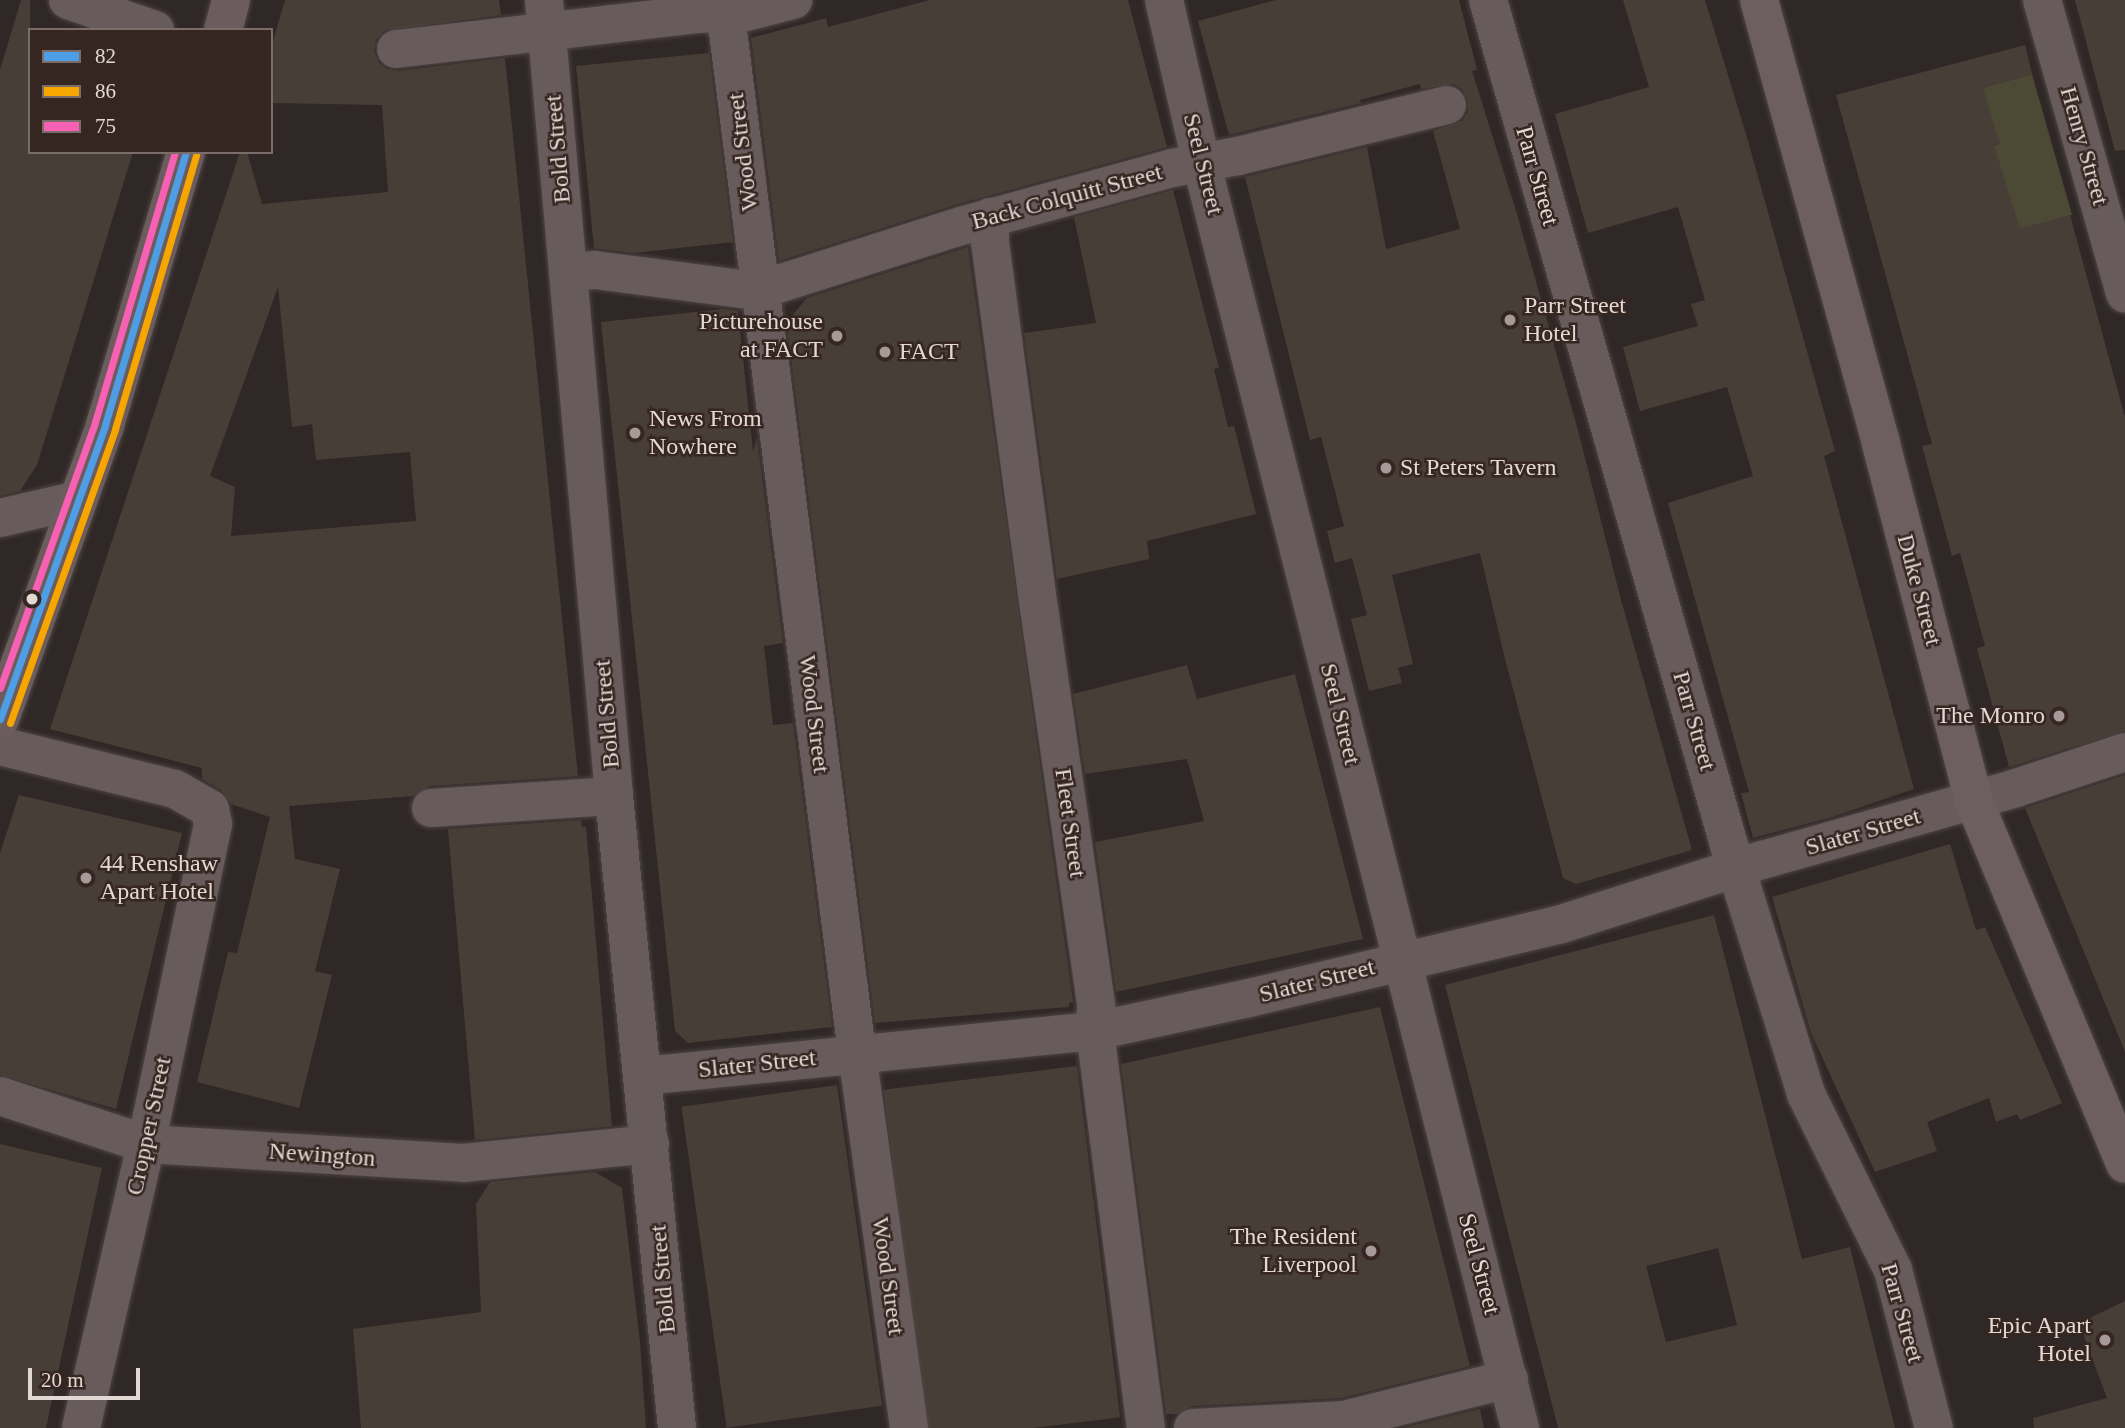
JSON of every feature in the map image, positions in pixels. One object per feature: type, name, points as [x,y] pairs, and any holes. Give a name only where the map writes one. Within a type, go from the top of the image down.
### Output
[{"type":"main road","points":[[224,28],[231,0]]},
{"type":"main road","points":[[0,719],[105,425],[185,154]]},
{"type":"street","points":[[68,0],[149,28]]},
{"type":"street","points":[[396,49],[545,16],[725,6],[746,12],[793,0]]},
{"type":"street","name":"Seel Street","points":[[1164,0],[1201,161],[1520,1428]]},
{"type":"street","name":"Parr Street","points":[[1488,0],[1736,869],[1806,1094],[1893,1270],[1934,1428]]},
{"type":"street","name":"Henry Street","points":[[2042,0],[2125,293]]},
{"type":"street","name":"Duke Street","points":[[1768,2],[1974,801],[2125,1164]]},
{"type":"street","name":"Wood Street","points":[[725,6],[857,1053],[909,1428]]},
{"type":"street","name":"Bold Street","points":[[545,16],[570,272],[614,796],[677,1428]]},
{"type":"street","name":"Back Colquitt Street","points":[[570,272],[596,270],[761,288],[990,217],[1201,161],[1238,156],[1447,105]]},
{"type":"street","name":"Fleet Street","points":[[990,217],[990,242],[1039,608],[1096,1006],[1095,1031],[1146,1428]]},
{"type":"street","points":[[0,518],[78,500]]},
{"type":"street","name":"Cropper Street","points":[[0,746],[175,789],[211,809],[214,824],[146,1144],[81,1428]]},
{"type":"street","name":"Slater Street","points":[[643,1076],[1095,1031],[1249,998],[1561,924],[1736,869],[1974,801],[2125,752]]},
{"type":"street","points":[[431,808],[614,796]]},
{"type":"street","name":"Newington","points":[[0,1096],[146,1144],[463,1163],[650,1144]]},
{"type":"street","points":[[1193,1428],[1344,1420],[1509,1379]]},
{"type":"shaded area","points":[[2032,74],[2072,215],[2020,229],[1991,146],[1999,144],[1914,107]]},
{"type":"building","points":[[21,0],[30,0],[28,154],[132,154],[37,465],[20,491],[0,496],[0,70]]},
{"type":"building","points":[[285,0],[499,0],[501,15],[384,31],[376,40],[374,51],[379,63],[387,69],[398,71],[505,58],[578,776],[430,786],[413,796],[289,806],[295,859],[340,869],[315,971],[332,975],[299,1108],[197,1082],[228,952],[237,953],[270,817],[231,804],[221,790],[202,779],[202,768],[50,729],[239,154],[248,154],[262,204],[388,192],[382,105],[273,103],[273,41]],"holes":[[[278,287],[292,427],[312,424],[316,460],[410,452],[416,521],[231,536],[235,487],[210,476]]]},
{"type":"building","points":[[930,0],[1128,0],[1167,147],[958,204],[779,261],[751,38],[826,18],[828,27]]},
{"type":"building","points":[[1276,0],[1459,0],[1477,70],[1472,71],[1517,214],[1579,434],[1621,600],[1692,850],[1576,884],[1563,878],[1480,553],[1392,575],[1413,664],[1398,668],[1402,683],[1369,691],[1351,619],[1367,615],[1352,558],[1335,563],[1327,531],[1344,526],[1321,437],[1310,440],[1245,177],[1367,147],[1386,249],[1460,229],[1433,131],[1462,121],[1468,112],[1468,101],[1463,90],[1454,84],[1421,89],[1420,84],[1360,100],[1361,103],[1229,135],[1198,21]]},
{"type":"building","points":[[1623,0],[1705,0],[1746,134],[1835,451],[1824,456],[1914,789],[1832,817],[1753,838],[1741,793],[1749,792],[1668,503],[1753,476],[1727,387],[1640,411],[1623,347],[1698,326],[1691,304],[1705,300],[1678,207],[1588,233],[1555,114],[1649,87]]},
{"type":"building","points":[[2075,0],[2125,0],[2125,150],[2115,151]]},
{"type":"building","points":[[2025,45],[2032,74],[1983,88],[2000,144],[1994,145],[2020,229],[2070,215],[2125,417],[2125,731],[2009,767],[1977,648],[1985,646],[1960,553],[1952,556],[1922,446],[1932,444],[1836,95]]},
{"type":"building","points":[[709,53],[733,242],[634,253],[594,248],[576,66]]},
{"type":"building","points":[[1173,190],[1219,368],[1214,369],[1228,427],[1234,426],[1256,514],[1147,541],[1149,559],[1057,579],[1024,333],[1096,323],[1074,217]]},
{"type":"building","points":[[968,247],[1073,1002],[1069,1003],[1069,1007],[875,1023],[788,334],[794,313],[807,298]]},
{"type":"building","points":[[724,309],[738,311],[753,451],[757,438],[783,643],[764,646],[773,725],[793,723],[832,1027],[688,1043],[675,1031],[601,322]]},
{"type":"building","points":[[1187,665],[1197,699],[1295,674],[1363,939],[1116,992],[1095,842],[1204,821],[1187,759],[1085,774],[1073,694]]},
{"type":"building","points":[[2125,775],[2125,1052],[2025,808]]},
{"type":"building","points":[[19,795],[182,833],[116,1109],[0,1075],[0,853]]},
{"type":"building","points":[[581,820],[582,827],[586,827],[612,1126],[475,1140],[448,829]]},
{"type":"building","points":[[1950,844],[1976,930],[1985,927],[2062,1103],[2020,1120],[2017,1114],[1996,1122],[1989,1098],[1927,1122],[1937,1151],[1875,1172],[1811,1033],[1772,897]]},
{"type":"building","points":[[1714,915],[1802,1259],[1850,1247],[1895,1428],[1558,1428],[1445,985]],"holes":[[[1718,1248],[1737,1325],[1666,1342],[1646,1266]]]},
{"type":"building","points":[[1380,1007],[1470,1366],[1341,1398],[1192,1406],[1177,1414],[1166,1414],[1121,1064]]},
{"type":"building","points":[[1077,1066],[1120,1417],[1033,1428],[925,1428],[883,1090]]},
{"type":"building","points":[[837,1085],[882,1406],[727,1428],[682,1107]]},
{"type":"building","points":[[0,1144],[102,1168],[46,1428],[0,1428]]},
{"type":"building","points":[[595,1172],[622,1188],[640,1342],[646,1428],[361,1428],[353,1329],[481,1312],[476,1204],[490,1182]]},
{"type":"building","points":[[2125,1301],[2125,1428],[2034,1428],[2033,1418],[2107,1398],[2079,1323]]},
{"type":"building","points":[[1480,1409],[1484,1428],[1403,1428]]},
{"type":"transit line","name":"75","points":[[0,688],[95,422],[174,154]]},
{"type":"transit line","name":"82","points":[[0,719],[105,425],[185,154]]},
{"type":"transit line","name":"86","points":[[10,723],[115,429],[196,155]]},
{"type":"place","name":"Parr Street Hotel","points":[[1510,320]]},
{"type":"place","name":"Picturehouse at FACT","points":[[837,336]]},
{"type":"place","name":"FACT","points":[[885,352]]},
{"type":"place","name":"News From Nowhere","points":[[635,433]]},
{"type":"place","name":"St Peters Tavern","points":[[1386,468]]},
{"type":"place","name":"The Monro","points":[[2059,716]]},
{"type":"place","name":"44 Renshaw Apart Hotel","points":[[86,878]]},
{"type":"place","name":"The Resident Liverpool","points":[[1371,1251]]},
{"type":"place","name":"Epic Apart Hotel","points":[[2105,1340]]}]
